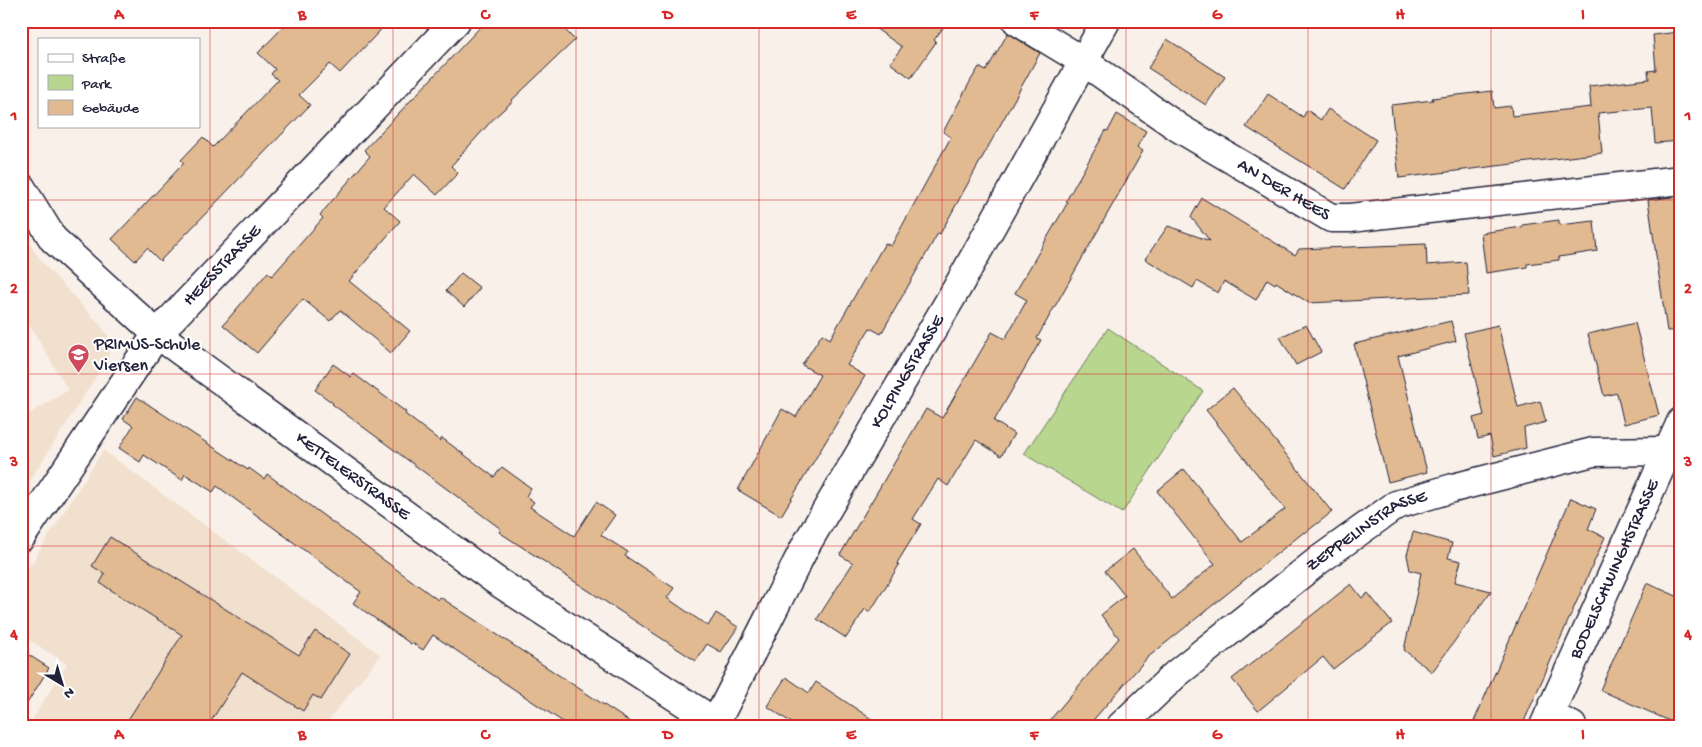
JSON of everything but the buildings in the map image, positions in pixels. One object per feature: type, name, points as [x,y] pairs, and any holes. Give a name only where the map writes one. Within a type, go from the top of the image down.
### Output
[{"type":"street","name":"HEESSTRASSE","points":[[21,537],[157,334],[456,21]]},
{"type":"street","name":"AN DER HEES","points":[[1017,21],[1083,61],[1179,128],[1331,218],[1350,218],[1681,180]]},
{"type":"street","name":"KOLPINGSTRASSE","points":[[717,725],[806,546],[957,288],[1106,21]]},
{"type":"street","name":"KETTELERSTRASSE","points":[[21,187],[53,239],[157,334],[495,580],[717,725]]},
{"type":"street","name":"BODELSCHWINGHSTRASSE","points":[[1555,722],[1666,451],[1681,422]]},
{"type":"street","name":"ZEPPELINSTRASSE","points":[[1120,726],[1176,674],[1319,560],[1396,505],[1453,488],[1593,452],[1666,451]]},
{"type":"shaded area","name":"PRIMUS-Schule Viersen","points":[[21,232],[43,263],[101,326],[111,340],[108,358],[21,495],[21,419],[68,390],[21,311]]},
{"type":"shaded area","points":[[103,450],[381,655],[324,726],[28,726],[67,664],[21,635],[21,580]]},
{"type":"green space","points":[[1108,328],[1203,391],[1122,513],[1024,454]]},
{"type":"place","name":"PRIMUS-Schule Viersen","points":[[78,374]]}]
